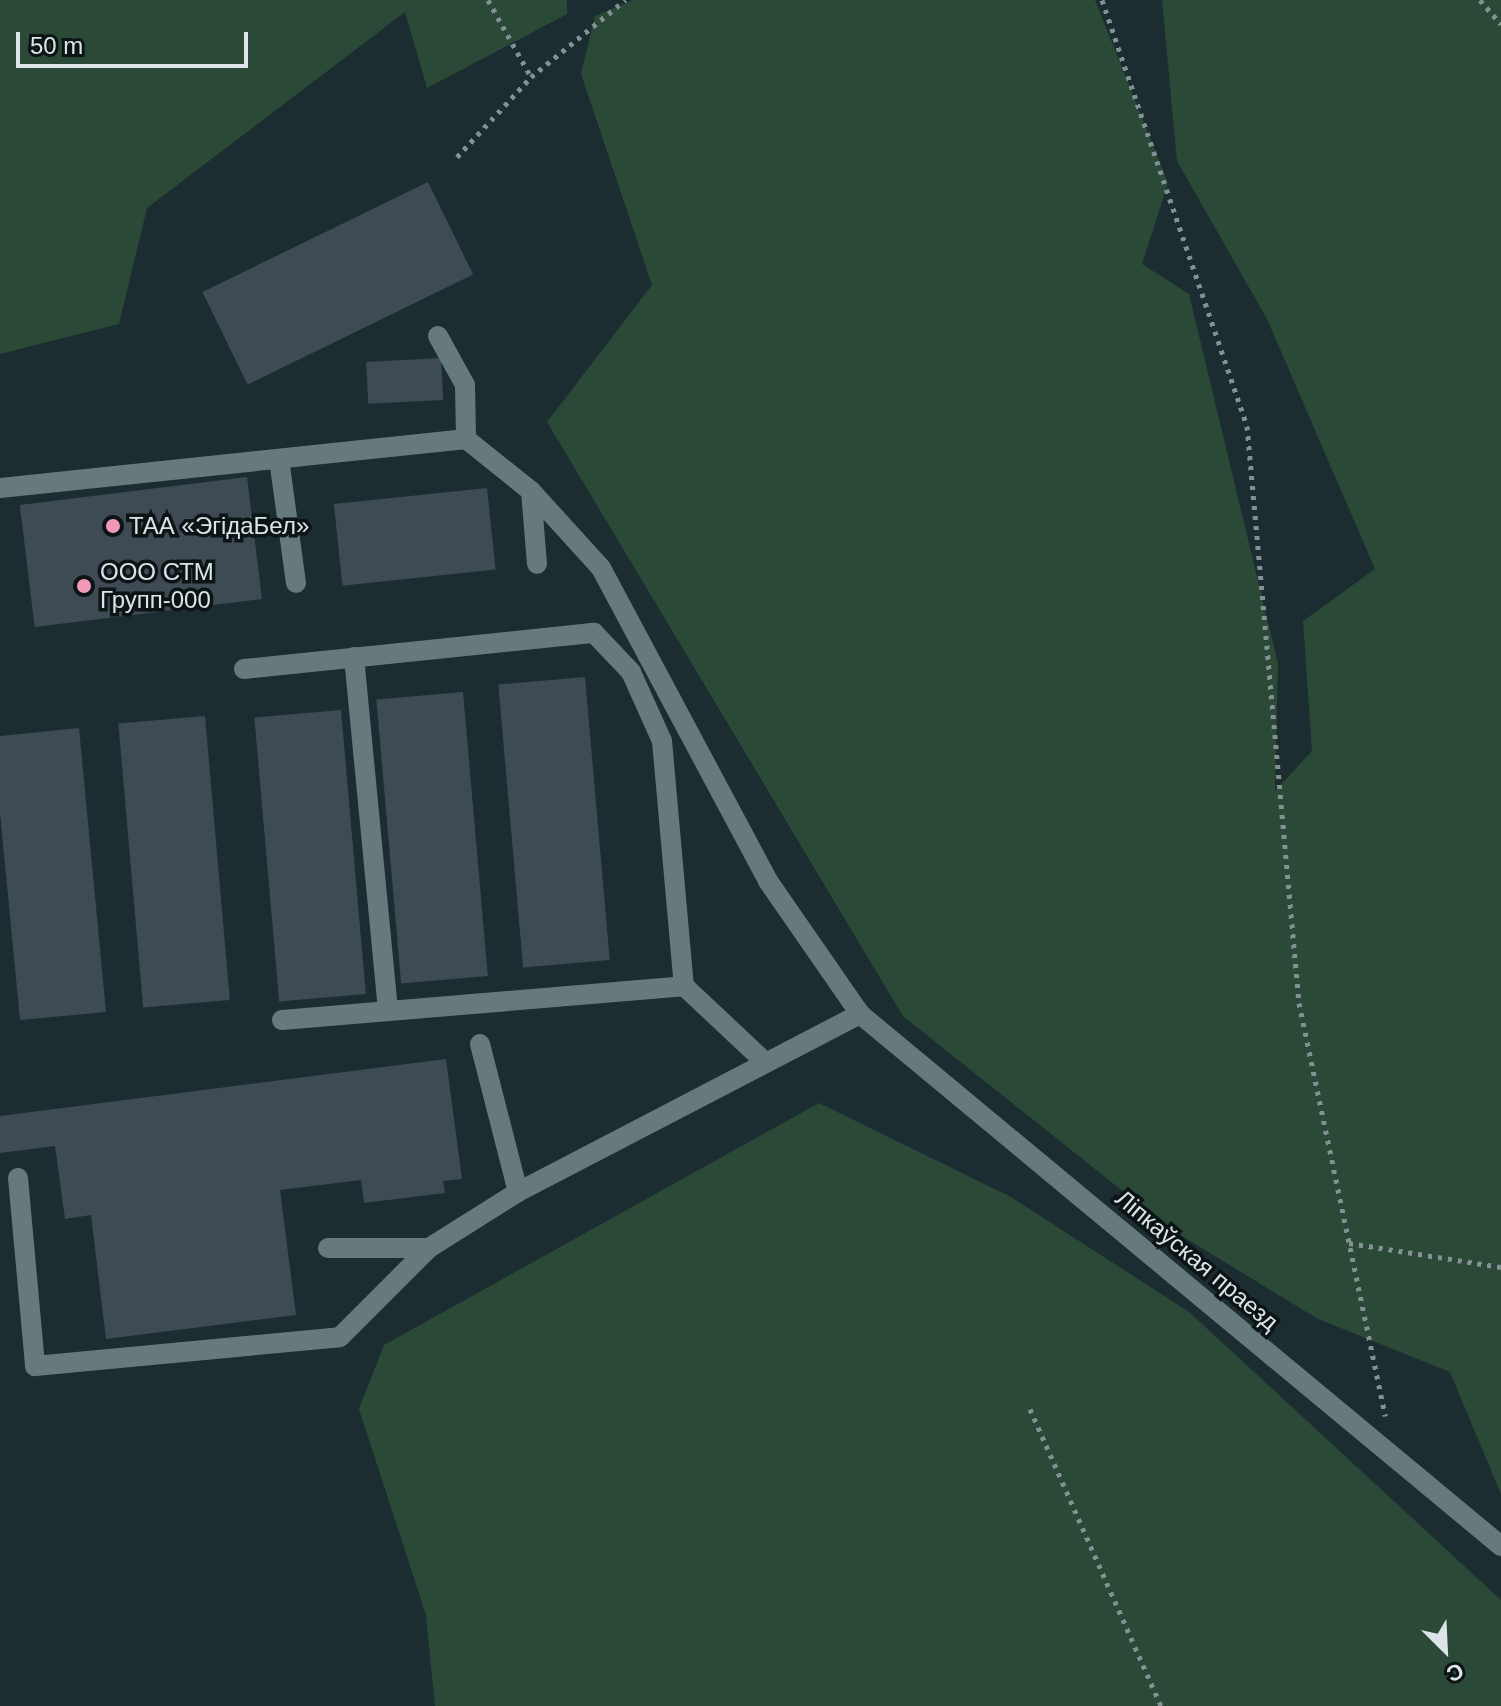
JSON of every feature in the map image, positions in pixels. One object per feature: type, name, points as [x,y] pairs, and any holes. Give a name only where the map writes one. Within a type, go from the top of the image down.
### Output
[{"type":"street","points":[[0,488],[466,439],[465,385],[438,336]]},
{"type":"street","name":"Ліпкаўская праезд","points":[[466,439],[531,491],[601,568],[768,881],[860,1014],[1501,1546]]},
{"type":"street","points":[[279,459],[296,583]]},
{"type":"street","points":[[531,491],[537,564]]},
{"type":"street","points":[[244,669],[594,633],[631,672],[662,741],[684,986],[764,1061]]},
{"type":"street","points":[[354,657],[388,1011]]},
{"type":"street","points":[[282,1020],[684,986]]},
{"type":"street","points":[[18,1178],[35,1366],[340,1337],[429,1248],[518,1192],[764,1061],[860,1014]]},
{"type":"street","points":[[480,1044],[518,1192]]},
{"type":"street","points":[[328,1248],[429,1248]]},
{"type":"path","points":[[488,0],[531,77]]},
{"type":"path","points":[[457,157],[531,77],[625,0]]},
{"type":"path","points":[[1102,0],[1247,426],[1299,1003],[1393,1456]]},
{"type":"path","points":[[1480,0],[1501,24]]},
{"type":"path","points":[[1349,1243],[1501,1267]]},
{"type":"path","points":[[1030,1409],[1161,1706]]},
{"type":"green space","points":[[0,0],[567,0],[567,14],[427,88],[405,12],[147,208],[119,324],[0,354]]},
{"type":"green space","points":[[633,0],[1095,0],[1168,183],[1142,264],[1189,294],[1278,664],[1275,791],[1312,751],[1303,621],[1375,569],[1267,319],[1177,161],[1162,0],[1501,0],[1501,1494],[1450,1372],[1318,1319],[1169,1228],[903,1016],[547,422],[652,285],[581,74],[595,16]]},
{"type":"green space","points":[[819,1103],[1011,1197],[1189,1312],[1501,1600],[1501,1706],[435,1706],[426,1615],[359,1409],[384,1345]]},
{"type":"building","points":[[428,182],[473,275],[248,385],[202,292]]},
{"type":"building","points":[[441,358],[443,400],[368,404],[366,362]]},
{"type":"building","points":[[247,477],[262,599],[35,627],[20,505]]},
{"type":"building","points":[[487,488],[496,570],[342,586],[334,504]]},
{"type":"building","points":[[585,677],[610,960],[523,968],[498,685]]},
{"type":"building","points":[[463,692],[488,976],[401,983],[376,700]]},
{"type":"building","points":[[341,710],[366,994],[279,1001],[254,718]]},
{"type":"building","points":[[205,716],[230,1000],[143,1007],[118,724]]},
{"type":"building","points":[[79,728],[106,1012],[20,1020],[0,813],[0,736]]},
{"type":"building","points":[[446,1059],[462,1179],[443,1181],[445,1193],[364,1203],[361,1180],[280,1190],[296,1315],[106,1339],[91,1215],[65,1219],[55,1146],[0,1153],[0,1116]]},
{"type":"place","name":"ТАА «ЭгідаБел»","points":[[113,526]]},
{"type":"place","name":"ООО СТМ Групп-000","points":[[84,586]]}]
